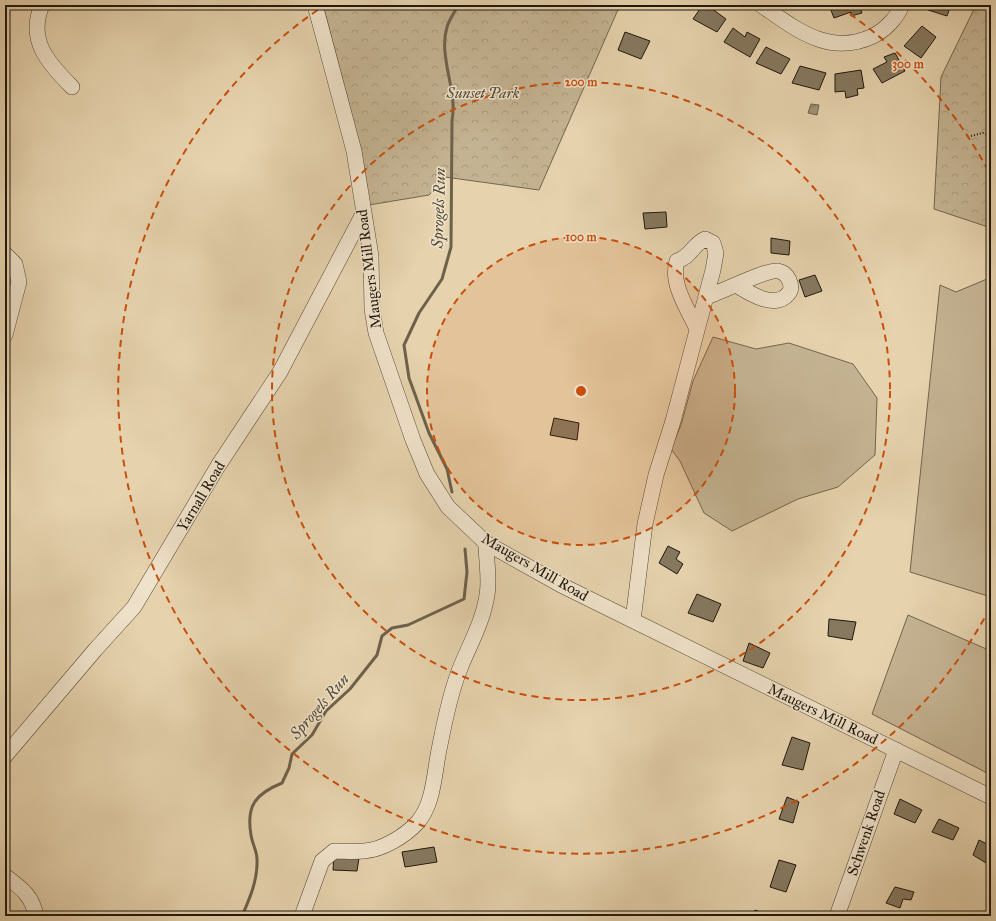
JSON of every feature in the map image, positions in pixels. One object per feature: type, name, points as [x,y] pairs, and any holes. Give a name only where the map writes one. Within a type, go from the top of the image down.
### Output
[{"type":"street","points":[[42,5],[36,24],[40,48],[53,67],[72,87]]},
{"type":"street","name":"Maugers Mill Road","points":[[315,5],[354,151],[371,256],[372,309],[376,334],[413,440],[427,474],[448,507],[486,543],[561,585],[991,797]]},
{"type":"street","points":[[761,5],[798,30],[822,41],[838,44],[852,44],[879,33],[890,22],[902,5]]},
{"type":"street","name":"Yarnall Road","points":[[5,756],[95,650],[134,607],[218,466],[280,372],[363,214]]},
{"type":"street","points":[[633,620],[645,524],[656,475],[706,297],[716,253],[713,243],[705,239],[696,243],[692,253],[677,262],[674,269],[681,297],[697,329]]},
{"type":"street","points":[[5,254],[14,264],[19,282],[5,335]]},
{"type":"street","points":[[706,297],[721,293],[736,285]]},
{"type":"street","points":[[302,916],[316,873],[322,861],[334,852],[364,851],[378,848],[399,837],[417,824],[425,812],[430,799],[440,742],[460,667],[480,624],[488,594],[486,543]]},
{"type":"street","name":"Schwenk Road","points":[[837,916],[896,750]]},
{"type":"street","points":[[5,876],[20,887],[32,901],[36,916]]},
{"type":"path","points":[[971,136],[983,133],[988,135]]},
{"type":"path","points":[[988,135],[991,150]]},
{"type":"green space","name":"Sunset Park","points":[[323,5],[620,5],[539,190],[445,177],[429,195],[369,205],[360,146]]},
{"type":"green space","points":[[976,5],[991,5],[991,228],[934,209],[941,77]]},
{"type":"green space","points":[[991,274],[991,597],[910,572],[940,285],[956,292],[987,279]]},
{"type":"green space","points":[[713,337],[756,349],[789,343],[853,364],[877,398],[875,455],[838,487],[798,499],[732,531],[704,513],[680,461],[671,449],[681,425],[693,381]]},
{"type":"green space","points":[[908,615],[991,651],[991,775],[872,714]]},
{"type":"water","points":[[811,104],[819,105],[817,115],[808,113]]},
{"type":"building","points":[[829,5],[859,5],[862,13],[851,16],[851,12],[834,18]]},
{"type":"building","points":[[930,5],[951,5],[947,16],[928,10]]},
{"type":"building","points":[[702,6],[708,10],[711,8],[726,19],[717,32],[693,19]]},
{"type":"building","points":[[922,26],[936,37],[921,58],[904,46]]},
{"type":"building","points":[[733,28],[745,37],[747,32],[760,39],[750,57],[724,42]]},
{"type":"building","points":[[625,32],[650,41],[641,59],[618,50]]},
{"type":"building","points":[[766,47],[790,59],[781,74],[756,63]]},
{"type":"building","points":[[895,53],[905,71],[882,83],[873,69],[887,62],[884,57]]},
{"type":"building","points":[[800,66],[826,73],[819,90],[792,83]]},
{"type":"building","points":[[861,70],[864,88],[857,89],[858,95],[846,98],[845,91],[835,92],[835,74]]},
{"type":"building","points":[[666,212],[667,227],[645,229],[643,213]]},
{"type":"building","points":[[771,238],[790,241],[789,255],[771,253]]},
{"type":"building","points":[[815,275],[822,291],[805,297],[799,280]]},
{"type":"building","points":[[554,418],[579,423],[577,440],[550,435]]},
{"type":"building","points":[[668,546],[680,552],[676,559],[683,564],[677,574],[659,563]]},
{"type":"building","points":[[697,594],[721,604],[713,622],[688,613]]},
{"type":"building","points":[[829,619],[856,622],[852,640],[828,636]]},
{"type":"building","points":[[749,643],[770,653],[763,668],[743,661]]},
{"type":"building","points":[[792,737],[810,743],[803,770],[782,765]]},
{"type":"building","points":[[787,797],[799,802],[793,823],[779,819]]},
{"type":"building","points":[[900,799],[922,810],[915,823],[894,814]]},
{"type":"building","points":[[939,819],[959,828],[953,840],[932,832]]},
{"type":"building","points":[[979,840],[991,846],[991,866],[973,855]]},
{"type":"building","points":[[434,847],[437,862],[405,867],[402,852]]},
{"type":"building","points":[[334,856],[359,858],[357,871],[333,870]]},
{"type":"building","points":[[779,860],[796,865],[786,892],[770,887]]},
{"type":"building","points":[[895,887],[914,892],[911,900],[903,899],[900,908],[886,903]]},
{"type":"building","points":[[755,910],[770,916],[753,916]]},
{"type":"waterway","name":"Sprogels Run","points":[[452,492],[447,469],[429,433],[409,378],[404,345],[419,313],[442,279],[451,247],[453,109],[446,62],[445,38],[448,24],[458,5]]},
{"type":"waterway","name":"Sprogels Run","points":[[242,916],[251,895],[257,866],[257,856],[250,825],[251,809],[254,802],[265,792],[282,783],[289,768],[292,754],[312,735],[326,711],[350,689],[377,655],[382,636],[392,628],[408,625],[464,599],[467,572],[465,549]]}]
